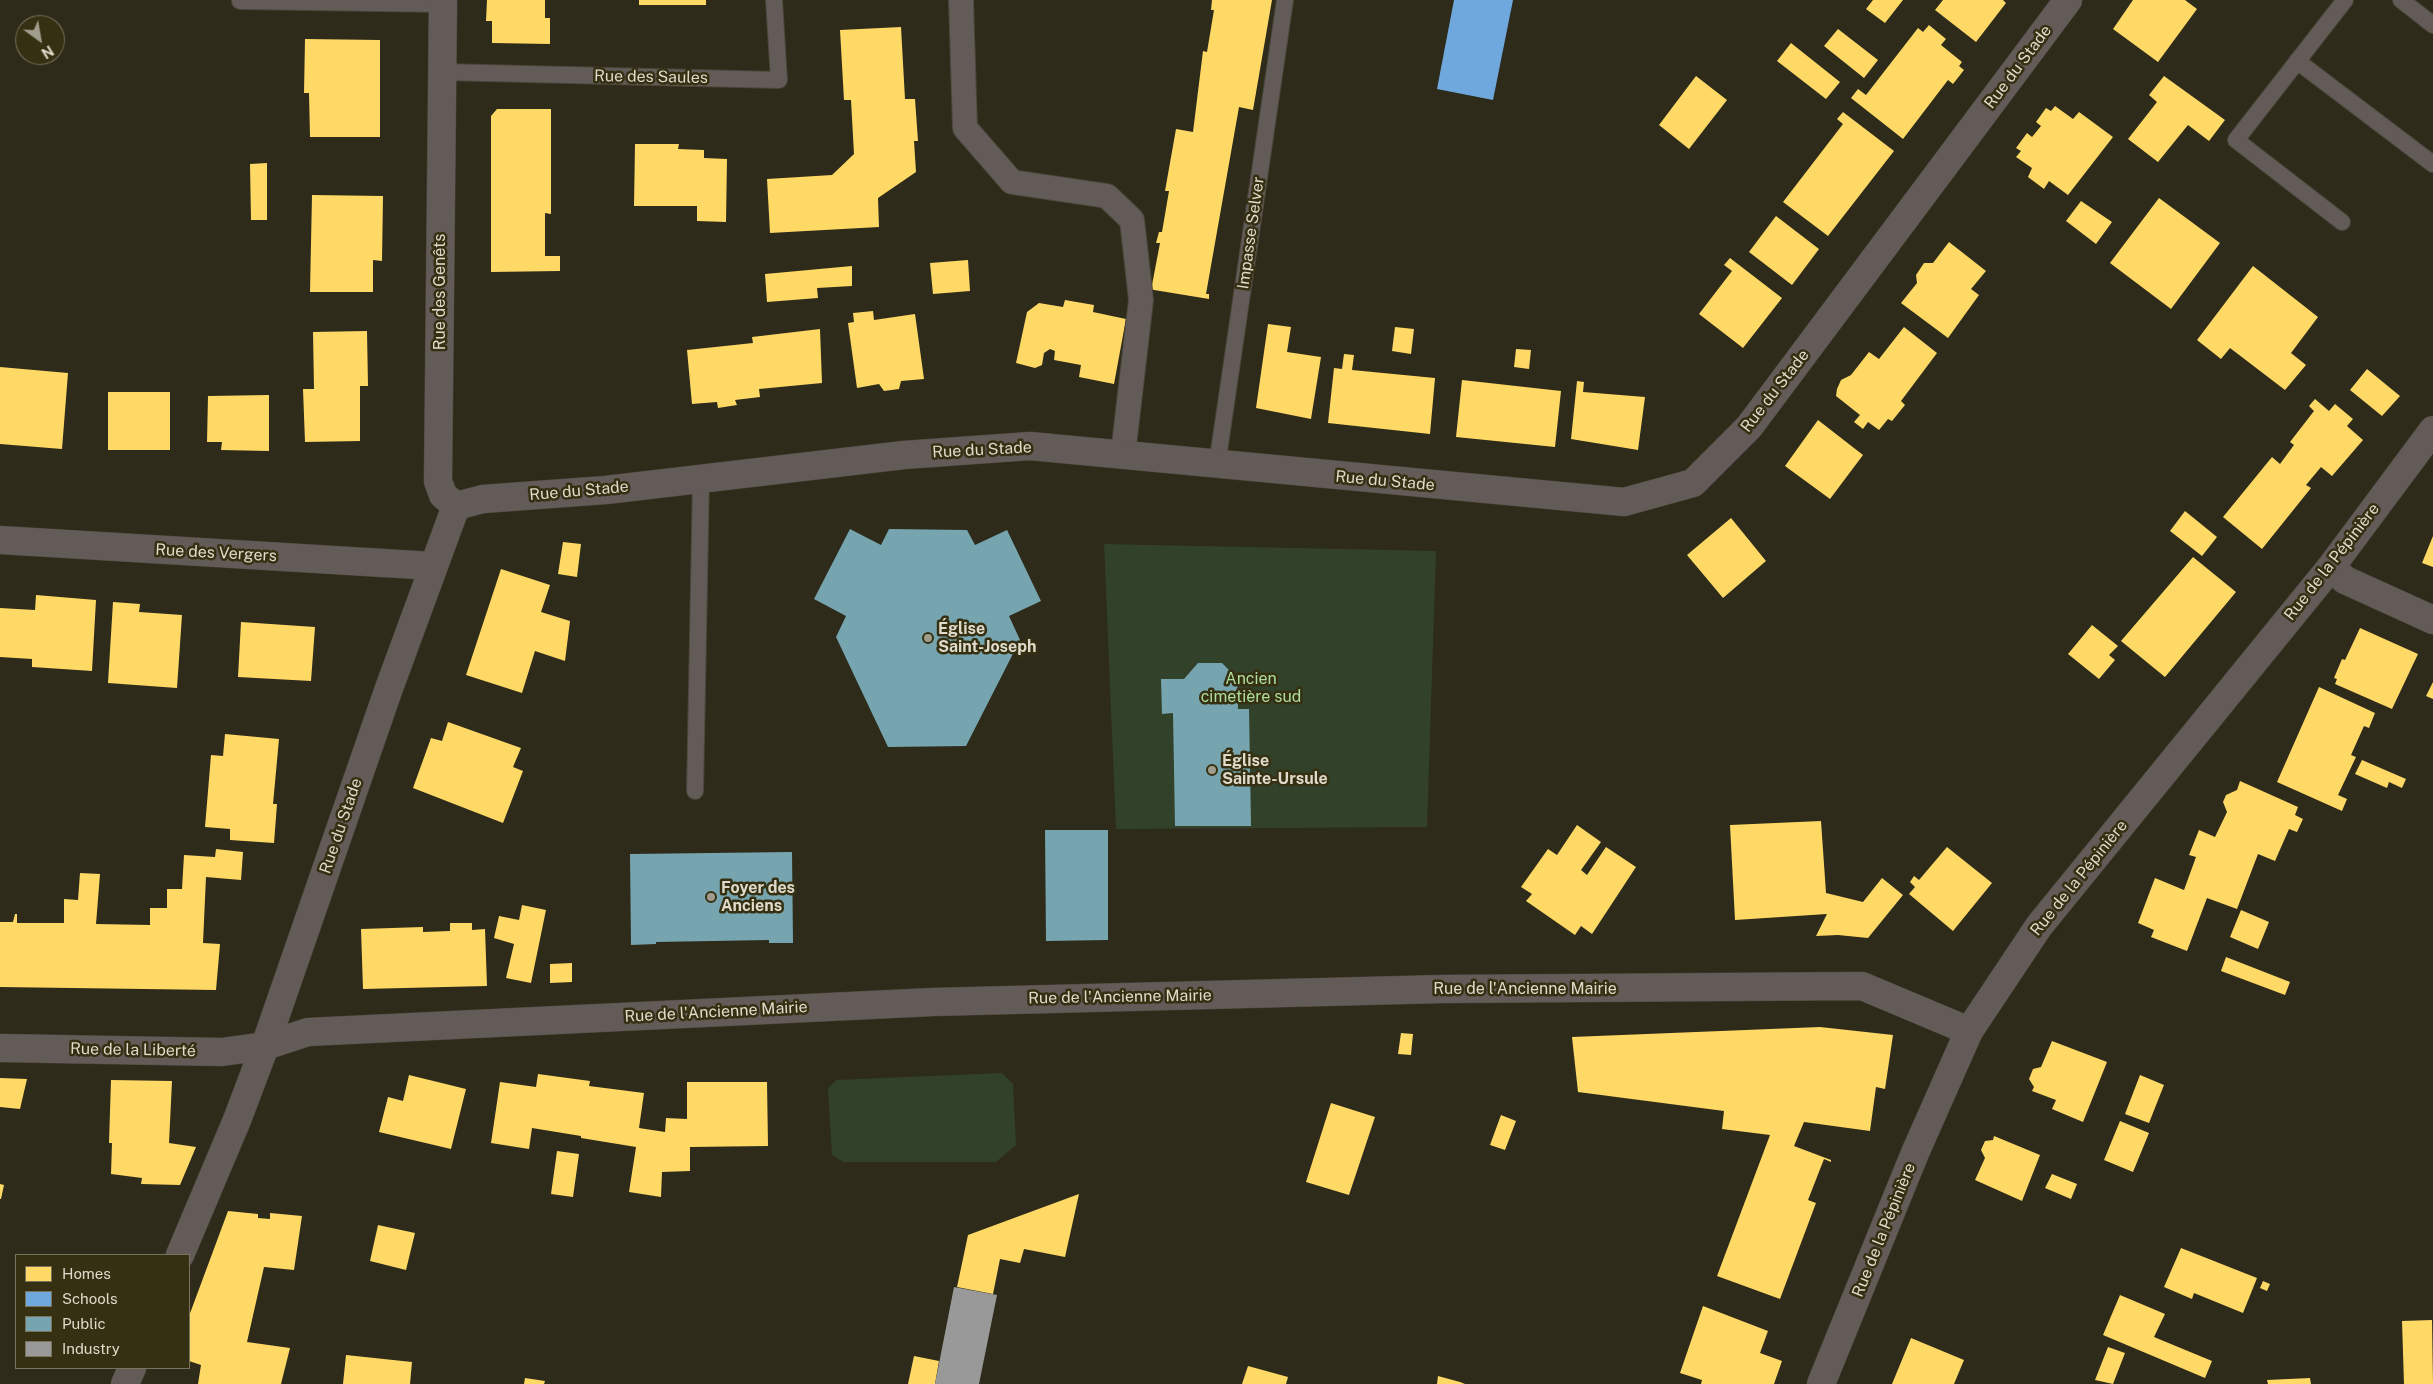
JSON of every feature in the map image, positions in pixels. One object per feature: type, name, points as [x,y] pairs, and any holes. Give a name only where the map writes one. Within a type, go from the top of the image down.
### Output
[{"type":"street","points":[[961,0],[965,128],[1012,182],[1107,196],[1132,220],[1141,300],[1123,454]]},
{"type":"street","name":"Rue du Stade","points":[[180,1254],[237,1120],[265,1046],[433,566],[456,506],[483,499],[606,490],[904,455],[1030,446],[1624,502],[1693,483],[1749,427],[2068,0]]},
{"type":"street","name":"Rue des Genêts","points":[[443,2],[438,481],[444,495],[456,506]]},
{"type":"street","name":"Rue de la Pépinière","points":[[1820,1384],[1916,1152],[1970,1031],[2038,926],[2330,567],[2433,430]]},
{"type":"street","name":"Rue des Vergers","points":[[0,540],[433,566]]},
{"type":"street","points":[[2330,567],[2344,580],[2433,620]]},
{"type":"street","name":"Rue de l'Ancienne Mairie","points":[[265,1046],[308,1032],[934,1002],[1443,989],[1862,986],[1970,1031]]},
{"type":"street","name":"Rue de la Liberté","points":[[0,1048],[222,1052],[265,1046]]},
{"type":"street","points":[[125,1384],[132,1369]]},
{"type":"lane","name":"Rue des Saules","points":[[442,72],[780,80],[774,0]]},
{"type":"lane","name":"Impasse Selver","points":[[1217,465],[1285,0]]},
{"type":"lane","points":[[2342,222],[2236,140],[2345,0]]},
{"type":"lane","points":[[2401,0],[2433,25]]},
{"type":"lane","points":[[240,1],[443,2]]},
{"type":"lane","points":[[2297,61],[2433,164]]},
{"type":"lane","points":[[695,791],[701,479]]},
{"type":"green space","name":"Ancien cimetière sud","points":[[1104,544],[1436,551],[1427,827],[1116,829]]},
{"type":"green space","points":[[1002,1073],[1013,1084],[1016,1145],[996,1162],[844,1162],[832,1155],[828,1089],[836,1080]]},
{"type":"building: Homes","points":[[487,0],[545,0],[545,18],[550,18],[550,44],[492,43],[492,21],[486,21]]},
{"type":"building: Homes","points":[[639,0],[706,0],[706,5],[639,5]]},
{"type":"building: Homes","points":[[1212,0],[1272,0],[1253,110],[1239,107],[1206,294],[1209,294],[1209,299],[1148,289],[1148,284],[1152,285],[1160,243],[1156,243],[1159,232],[1162,232],[1169,191],[1165,191],[1176,129],[1193,132],[1203,51],[1207,52],[1214,10],[1211,10]]},
{"type":"building: Homes","points":[[1873,0],[1903,0],[1885,23],[1866,9]]},
{"type":"building: Homes","points":[[1943,0],[2003,0],[2006,3],[1976,42],[1935,10]]},
{"type":"building: Homes","points":[[2133,0],[2185,0],[2197,9],[2158,62],[2113,29]]},
{"type":"building: Homes","points":[[1929,25],[1946,39],[1941,45],[1962,62],[1959,66],[1964,70],[1953,84],[1948,80],[1903,139],[1851,98],[1858,89],[1866,95],[1918,28],[1923,32]]},
{"type":"building: Homes","points":[[901,27],[905,99],[915,99],[918,141],[914,141],[916,172],[878,198],[879,227],[770,233],[767,179],[832,175],[854,154],[851,100],[844,100],[840,30]]},
{"type":"building: Homes","points":[[1838,29],[1878,60],[1864,78],[1824,46]]},
{"type":"building: Homes","points":[[305,39],[380,40],[380,137],[310,137],[309,93],[304,93]]},
{"type":"building: Homes","points":[[1791,43],[1840,82],[1826,99],[1777,61]]},
{"type":"building: Homes","points":[[1696,76],[1727,100],[1689,149],[1659,125]]},
{"type":"building: Homes","points":[[2164,76],[2225,120],[2209,141],[2188,125],[2158,162],[2128,139],[2157,102],[2149,95]]},
{"type":"building: Homes","points":[[2055,106],[2073,119],[2079,112],[2113,137],[2068,195],[2049,181],[2044,189],[2028,177],[2032,168],[2016,157],[2021,151],[2016,148],[2027,133],[2032,137],[2041,126],[2036,122],[2046,108],[2051,111]]},
{"type":"building: Homes","points":[[497,109],[551,109],[551,214],[545,213],[545,256],[560,256],[560,271],[491,272],[491,116]]},
{"type":"building: Homes","points":[[1843,112],[1894,151],[1828,236],[1783,202],[1843,124],[1837,119]]},
{"type":"building: Homes","points":[[635,144],[679,144],[678,149],[704,150],[704,158],[727,159],[726,222],[697,221],[697,206],[634,206]]},
{"type":"building: Homes","points":[[267,163],[267,220],[251,220],[250,164]]},
{"type":"building: Homes","points":[[312,195],[383,196],[382,261],[373,260],[373,292],[310,292]]},
{"type":"building: Homes","points":[[2159,198],[2220,243],[2171,309],[2110,263]]},
{"type":"building: Homes","points":[[2081,201],[2112,222],[2096,244],[2066,221]]},
{"type":"building: Homes","points":[[1776,216],[1819,249],[1792,285],[1749,252]]},
{"type":"building: Homes","points":[[1949,242],[1986,271],[1971,289],[1979,295],[1948,338],[1901,303],[1917,283],[1916,275],[1924,263],[1933,263]]},
{"type":"building: Homes","points":[[1730,258],[1782,298],[1743,348],[1699,314],[1732,271],[1724,265]]},
{"type":"building: Homes","points":[[968,260],[970,291],[933,294],[930,263]]},
{"type":"building: Homes","points":[[852,266],[852,286],[817,288],[818,298],[767,302],[765,274]]},
{"type":"building: Homes","points":[[2253,266],[2318,317],[2291,353],[2306,365],[2285,390],[2230,348],[2221,359],[2197,340]]},
{"type":"building: Homes","points":[[1065,300],[1094,305],[1093,312],[1126,319],[1114,384],[1079,377],[1081,365],[1054,360],[1055,351],[1050,349],[1044,353],[1042,365],[1035,368],[1016,363],[1027,312],[1039,303],[1063,307]]},
{"type":"building: Homes","points":[[873,311],[874,320],[915,314],[924,379],[901,381],[899,389],[884,391],[879,384],[857,388],[848,323],[854,322],[853,313]]},
{"type":"building: Homes","points":[[1268,324],[1291,327],[1287,352],[1321,357],[1311,419],[1256,408]]},
{"type":"building: Homes","points":[[1395,327],[1414,329],[1411,354],[1392,351]]},
{"type":"building: Homes","points":[[1904,327],[1937,353],[1901,401],[1905,405],[1892,421],[1888,419],[1879,430],[1868,422],[1863,429],[1854,422],[1860,415],[1836,396],[1837,389],[1841,380],[1851,375],[1869,352],[1879,359]]},
{"type":"building: Homes","points":[[820,329],[822,383],[759,389],[760,397],[735,400],[737,405],[718,408],[717,402],[692,404],[687,350],[753,343],[752,337]]},
{"type":"building: Homes","points":[[367,331],[368,386],[360,386],[360,441],[305,442],[303,389],[314,389],[313,332]]},
{"type":"building: Homes","points":[[1516,349],[1531,350],[1529,369],[1514,367]]},
{"type":"building: Homes","points":[[1344,354],[1354,355],[1352,370],[1435,378],[1430,434],[1328,423],[1334,368],[1342,369]]},
{"type":"building: Homes","points":[[0,367],[68,373],[62,449],[0,444]]},
{"type":"building: Homes","points":[[2367,369],[2400,396],[2382,416],[2350,390]]},
{"type":"building: Homes","points":[[1462,380],[1561,391],[1555,447],[1456,437]]},
{"type":"building: Homes","points":[[1577,381],[1584,382],[1583,392],[1645,397],[1638,450],[1571,439]]},
{"type":"building: Homes","points":[[108,392],[170,392],[170,450],[108,450]]},
{"type":"building: Homes","points":[[269,395],[269,451],[221,450],[222,442],[207,442],[208,396]]},
{"type":"building: Homes","points":[[2315,399],[2329,411],[2335,404],[2353,419],[2347,426],[2363,440],[2332,476],[2321,467],[2306,485],[2311,488],[2262,549],[2223,517],[2272,457],[2280,464],[2294,445],[2290,442],[2314,411],[2309,406]]},
{"type":"building: Homes","points":[[1818,420],[1863,455],[1830,499],[1785,466]]},
{"type":"building: Homes","points":[[2185,511],[2217,537],[2202,556],[2170,531]]},
{"type":"building: Homes","points":[[1731,518],[1766,561],[1723,598],[1687,555]]},
{"type":"building: Homes","points":[[2433,536],[2433,567],[2422,563]]},
{"type":"building: Homes","points":[[563,542],[581,544],[577,577],[558,574]]},
{"type":"building: Homes","points":[[2193,557],[2236,592],[2165,677],[2121,641]]},
{"type":"building: Homes","points":[[501,569],[550,585],[541,612],[570,621],[565,661],[535,651],[522,693],[466,675]]},
{"type":"building: Homes","points":[[36,595],[96,600],[92,671],[32,667],[32,659],[0,657],[0,608],[35,610]]},
{"type":"building: Homes","points":[[113,602],[140,604],[139,612],[182,615],[177,688],[108,683]]},
{"type":"building: Homes","points":[[241,622],[315,627],[311,681],[238,677]]},
{"type":"building: Homes","points":[[2092,625],[2118,646],[2109,655],[2115,660],[2099,679],[2068,654]]},
{"type":"building: Homes","points":[[2360,628],[2418,654],[2392,709],[2335,684],[2337,679],[2334,678],[2342,659],[2345,660]]},
{"type":"building: Homes","points":[[2433,682],[2433,699],[2426,696]]},
{"type":"building: Homes","points":[[2319,687],[2375,713],[2369,728],[2364,726],[2351,755],[2356,757],[2338,795],[2347,799],[2342,811],[2277,782]]},
{"type":"building: Homes","points":[[448,722],[521,748],[513,767],[523,771],[503,823],[413,788],[431,738],[442,741]]},
{"type":"building: Homes","points":[[225,734],[279,739],[273,804],[277,804],[274,843],[230,840],[230,829],[205,827],[211,755],[223,756]]},
{"type":"building: Homes","points":[[2362,760],[2406,779],[2402,788],[2389,782],[2387,788],[2355,774]]},
{"type":"building: Homes","points":[[2240,781],[2298,807],[2295,815],[2303,819],[2297,832],[2289,829],[2275,861],[2258,854],[2237,909],[2207,898],[2187,951],[2151,937],[2154,930],[2138,923],[2155,878],[2184,890],[2196,857],[2189,855],[2199,830],[2215,837],[2227,812],[2223,802],[2226,795],[2237,790]]},
{"type":"building: Homes","points":[[1821,821],[1826,893],[1863,902],[1882,878],[1903,895],[1868,938],[1838,935],[1816,936],[1827,914],[1735,920],[1730,825]]},
{"type":"building: Homes","points":[[1577,825],[1601,842],[1581,870],[1587,875],[1606,847],[1636,867],[1592,934],[1581,926],[1575,935],[1526,901],[1532,894],[1521,887],[1548,849],[1557,855]]},
{"type":"building: Homes","points":[[1947,847],[1992,883],[1953,931],[1909,894],[1915,887],[1910,882],[1914,876],[1919,880]]},
{"type":"building: Homes","points":[[216,849],[243,852],[241,880],[206,877],[203,943],[220,944],[216,990],[0,987],[0,922],[13,922],[15,914],[17,914],[17,923],[64,923],[64,899],[78,900],[80,873],[100,874],[96,924],[150,925],[150,908],[167,908],[167,889],[182,889],[184,855],[215,857]]},
{"type":"building: Homes","points":[[522,905],[546,910],[531,983],[506,978],[514,944],[494,938],[499,916],[519,920]]},
{"type":"building: Homes","points":[[2241,910],[2269,922],[2258,949],[2230,937]]},
{"type":"building: Homes","points":[[450,923],[472,923],[472,930],[485,929],[487,986],[363,989],[361,929],[423,927],[423,932],[450,931]]},
{"type":"building: Homes","points":[[2226,957],[2290,982],[2285,995],[2221,971]]},
{"type":"building: Homes","points":[[572,963],[572,982],[550,983],[550,964]]},
{"type":"building: Homes","points":[[1820,1027],[1893,1035],[1885,1089],[1876,1087],[1870,1131],[1804,1122],[1794,1146],[1831,1160],[1831,1162],[1824,1159],[1808,1200],[1816,1203],[1780,1299],[1717,1276],[1770,1135],[1722,1129],[1724,1111],[1578,1092],[1572,1037]]},
{"type":"building: Homes","points":[[1401,1033],[1413,1034],[1411,1055],[1398,1054]]},
{"type":"building: Homes","points":[[2052,1041],[2107,1062],[2083,1122],[2052,1109],[2056,1100],[2032,1091],[2034,1087],[2029,1079],[2033,1069],[2041,1067]]},
{"type":"building: Homes","points":[[538,1074],[590,1081],[589,1086],[644,1093],[639,1128],[665,1132],[666,1118],[687,1119],[687,1082],[767,1082],[768,1146],[690,1147],[690,1171],[662,1172],[661,1197],[629,1192],[636,1147],[532,1128],[529,1149],[491,1143],[500,1082],[536,1087]]},
{"type":"building: Homes","points":[[409,1075],[466,1089],[451,1149],[379,1132],[388,1097],[403,1101]]},
{"type":"building: Homes","points":[[2140,1075],[2164,1085],[2149,1123],[2125,1114]]},
{"type":"building: Homes","points":[[0,1078],[27,1079],[20,1109],[0,1107]]},
{"type":"building: Homes","points":[[111,1080],[172,1081],[169,1143],[196,1147],[180,1185],[141,1184],[142,1178],[111,1174],[112,1143],[109,1143]]},
{"type":"building: Homes","points":[[1331,1103],[1375,1117],[1349,1195],[1306,1182]]},
{"type":"building: Homes","points":[[1501,1115],[1516,1121],[1505,1150],[1490,1145]]},
{"type":"building: Homes","points":[[2120,1121],[2149,1133],[2133,1172],[2104,1160]]},
{"type":"building: Homes","points":[[1994,1136],[2040,1155],[2022,1201],[1975,1180],[1985,1158],[1981,1150],[1985,1141],[1993,1140]]},
{"type":"building: Homes","points":[[557,1151],[579,1154],[573,1197],[551,1194]]},
{"type":"building: Homes","points":[[2052,1174],[2077,1184],[2071,1199],[2045,1188]]},
{"type":"building: Homes","points":[[0,1184],[4,1185],[1,1199],[0,1199]]},
{"type":"building: Homes","points":[[1079,1194],[1065,1257],[1024,1249],[1020,1263],[1000,1259],[993,1294],[957,1287],[968,1235]]},
{"type":"building: Homes","points":[[228,1211],[258,1214],[258,1218],[270,1219],[270,1213],[302,1216],[294,1270],[264,1267],[247,1342],[290,1348],[281,1384],[198,1384],[201,1365],[190,1361],[190,1313]]},
{"type":"building: Homes","points":[[378,1225],[415,1233],[406,1270],[370,1261]]},
{"type":"building: Homes","points":[[2181,1248],[2257,1278],[2243,1313],[2194,1293],[2192,1299],[2164,1287]]},
{"type":"building: Homes","points":[[2263,1281],[2270,1284],[2267,1291],[2260,1288]]},
{"type":"building: Homes","points":[[2120,1295],[2165,1314],[2154,1337],[2212,1361],[2205,1378],[2103,1335]]},
{"type":"building: Homes","points":[[1703,1306],[1768,1331],[1760,1353],[1782,1361],[1774,1384],[1701,1384],[1702,1380],[1680,1373]]},
{"type":"building: Homes","points":[[2432,1320],[2433,1384],[2404,1384],[2402,1321]]},
{"type":"building: Homes","points":[[1911,1338],[1964,1360],[1954,1384],[1892,1384]]},
{"type":"building: Homes","points":[[2108,1347],[2125,1353],[2113,1384],[2095,1380]]},
{"type":"building: Homes","points":[[346,1355],[412,1362],[410,1384],[343,1384]]},
{"type":"building: Homes","points":[[914,1356],[939,1361],[935,1384],[908,1384]]},
{"type":"building: Homes","points":[[1248,1366],[1288,1377],[1286,1384],[1242,1384]]},
{"type":"building: Homes","points":[[1438,1376],[1460,1382],[1465,1384],[1437,1384]]},
{"type":"building: Homes","points":[[525,1378],[545,1381],[544,1384],[524,1384]]},
{"type":"building: Homes","points":[[2310,1378],[2311,1384],[2268,1384],[2267,1380]]},
{"type":"building: Schools","points":[[1454,0],[1513,0],[1493,100],[1437,89]]},
{"type":"building: Public","name":"Église Saint-Joseph","points":[[850,529],[881,545],[889,529],[967,530],[975,545],[1007,530],[1041,601],[1009,616],[1020,640],[966,746],[888,747],[836,637],[846,616],[814,599]]},
{"type":"building: Public","name":"Église Sainte-Ursule","points":[[1198,663],[1222,663],[1237,678],[1238,709],[1249,709],[1251,826],[1175,826],[1173,713],[1162,714],[1161,679],[1184,679]]},
{"type":"building: Public","points":[[1045,830],[1108,830],[1108,940],[1046,941]]},
{"type":"building: Public","name":"Foyer des Anciens","points":[[792,852],[793,943],[769,943],[769,940],[656,942],[656,944],[631,945],[630,854]]},
{"type":"building: Industry","points":[[954,1287],[997,1295],[979,1384],[935,1384]]},
{"type":"place","name":"Église Saint-Joseph","points":[[928,638]]},
{"type":"place","name":"Église Sainte-Ursule","points":[[1212,770]]},
{"type":"place","name":"Foyer des Anciens","points":[[711,897]]}]
